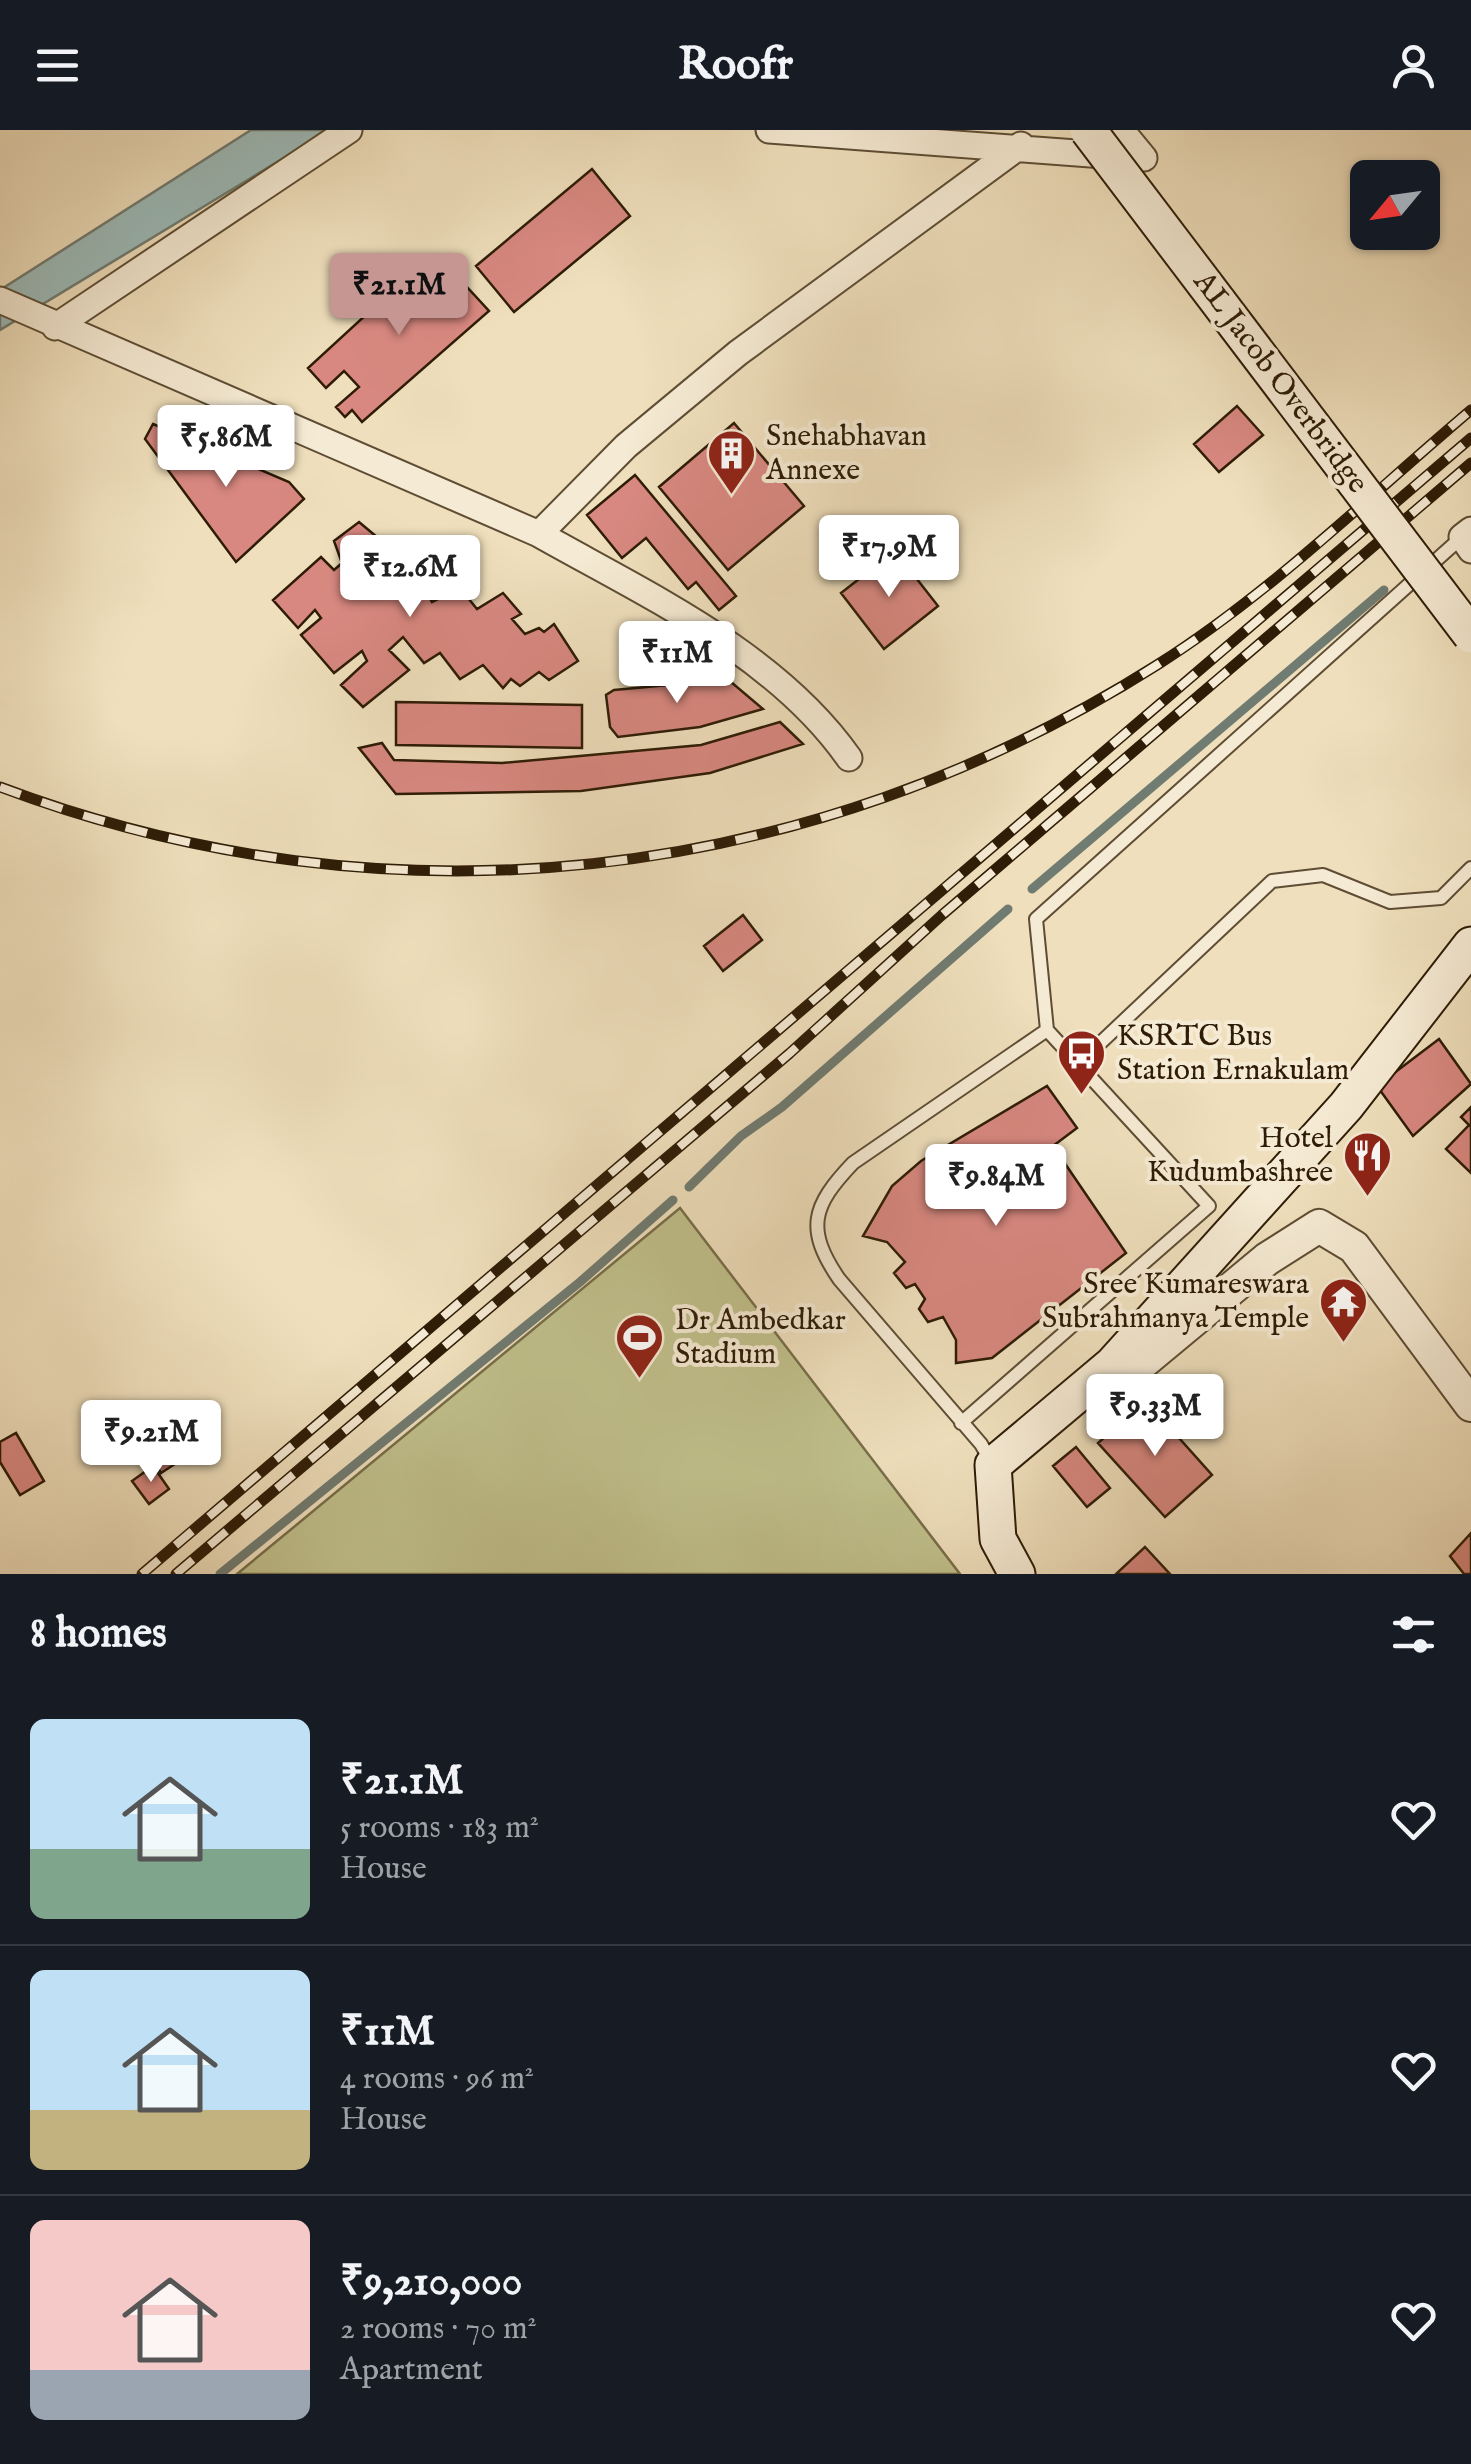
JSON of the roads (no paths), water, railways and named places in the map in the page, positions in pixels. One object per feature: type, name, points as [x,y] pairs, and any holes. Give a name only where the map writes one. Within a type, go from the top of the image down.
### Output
[{"type":"main road","name":"AL Jacob Overbridge","points":[[1088,130],[1471,636]]},
{"type":"main road","points":[[1017,1574],[998,1539],[993,1465],[1112,1365],[1346,1106],[1471,946]]},
{"type":"street","points":[[46,322],[349,130]]},
{"type":"street","points":[[769,130],[1144,158],[1121,130]]},
{"type":"street","points":[[539,534],[626,446],[738,353],[1021,146]]},
{"type":"street","points":[[0,300],[539,534],[699,626],[826,726],[848,758]]},
{"type":"street","points":[[1112,1365],[1142,1362],[1267,1259],[1319,1226],[1354,1247],[1465,1386]]},
{"type":"lane","points":[[961,1423],[1209,1206],[1047,1030],[1036,919],[1240,740],[1394,596],[1468,539]]},
{"type":"lane","points":[[1078,1064],[1272,880],[1323,875],[1390,902],[1441,898],[1471,868]]},
{"type":"lane","points":[[993,1465],[839,1279],[820,1250],[816,1214],[832,1186],[853,1163],[1047,1030]]},
{"type":"water","points":[[251,130],[330,130],[0,330],[0,290]]},
{"type":"waterway","points":[[1032,889],[1384,590]]},
{"type":"waterway","points":[[689,1187],[741,1136],[782,1107],[1008,909]]},
{"type":"waterway","points":[[220,1574],[580,1282],[673,1200]]},
{"type":"railway","points":[[0,787],[147,833],[295,861],[444,871],[593,864],[739,839],[883,798],[1023,740],[1157,665],[1279,576],[1471,410]]},
{"type":"railway","points":[[142,1574],[1471,438]]},
{"type":"railway","points":[[176,1574],[790,1053],[942,915],[1471,463]]},
{"type":"place","name":"Snehabhavan Annexe","points":[[731,496]]},
{"type":"place","name":"KSRTC Bus Station Ernakulam","points":[[1082,1096]]},
{"type":"place","name":"Hotel Kudumbashree","points":[[1368,1198]]},
{"type":"place","name":"Sree Kumareswara Subrahmanya Temple","points":[[1344,1344]]},
{"type":"place","name":"Dr Ambedkar Stadium","points":[[640,1380]]}]
